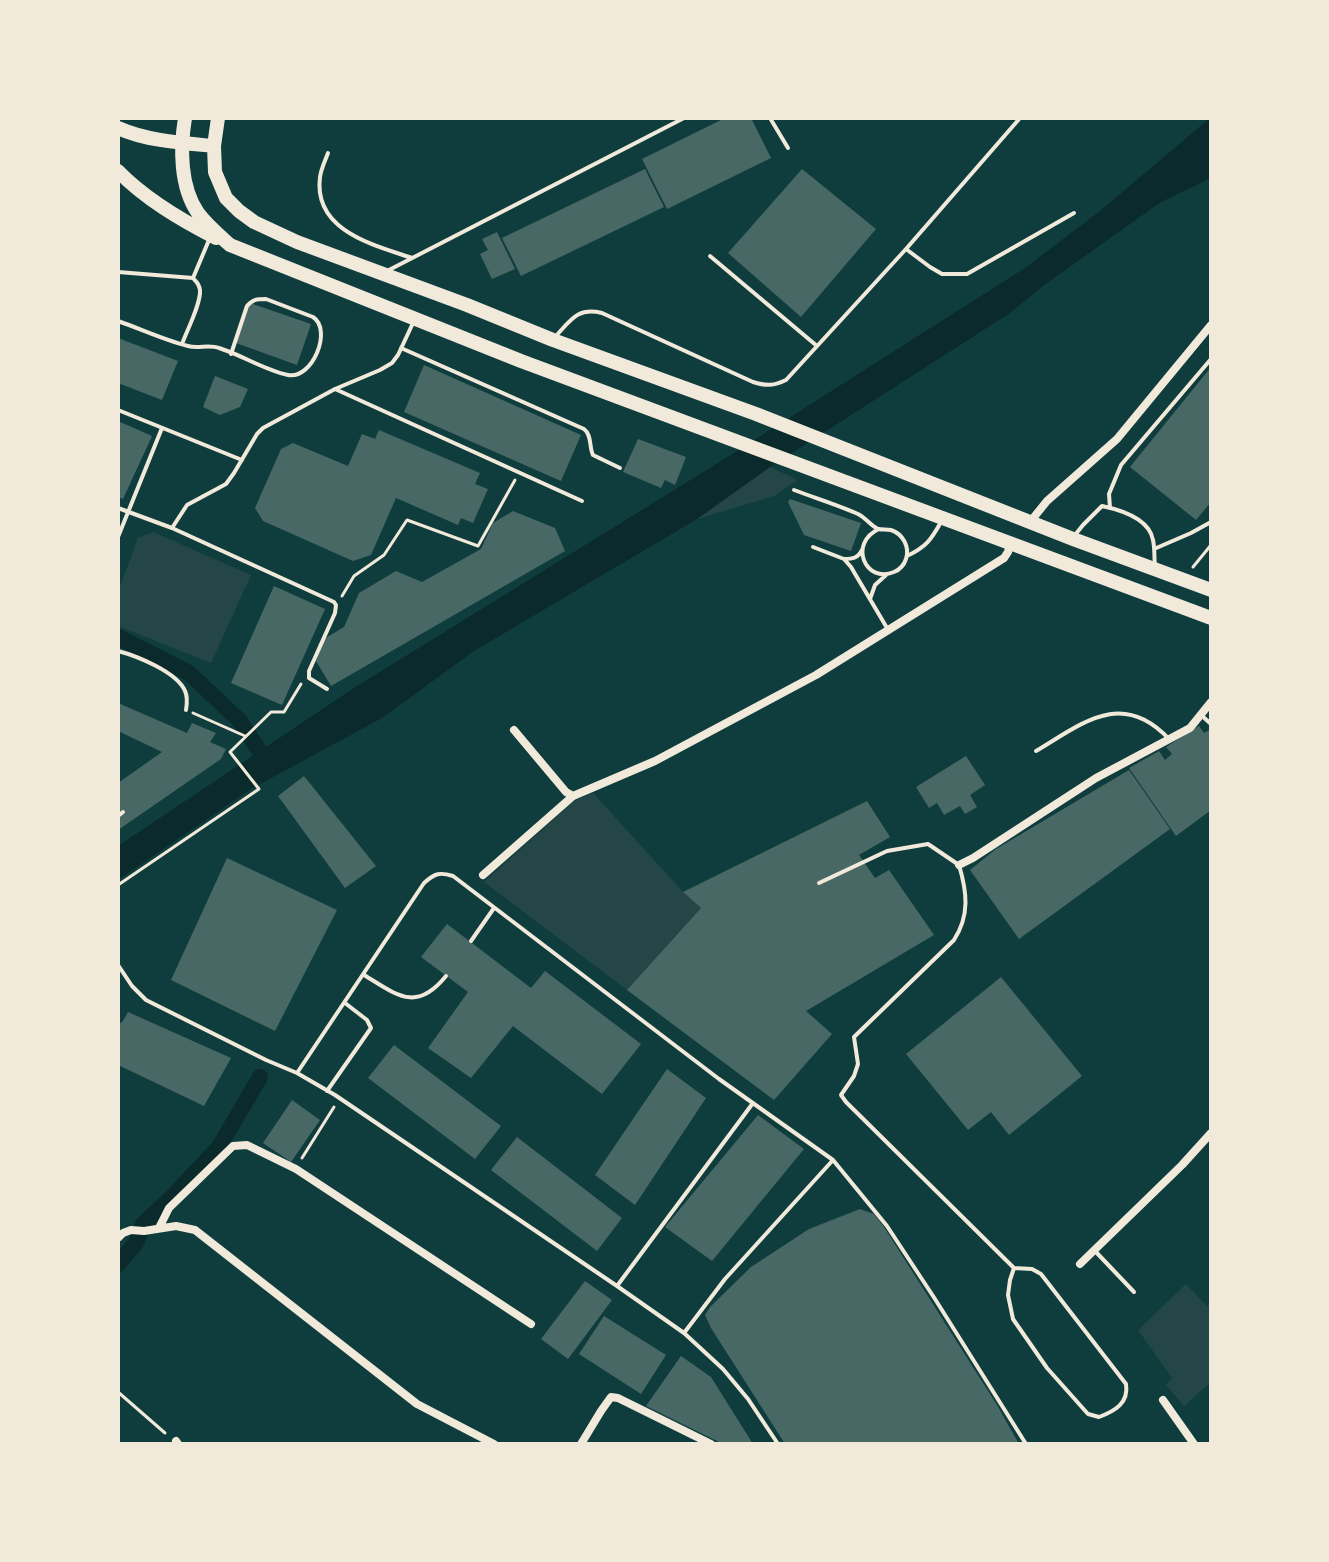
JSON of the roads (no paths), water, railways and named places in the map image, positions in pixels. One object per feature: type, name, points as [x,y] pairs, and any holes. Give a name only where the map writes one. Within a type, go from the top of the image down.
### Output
[{"type":"main road","points":[[185,118],[183,143],[187,192],[197,211],[230,245]]},
{"type":"main road","points":[[218,118],[214,146],[215,172],[226,198],[254,222],[297,242],[756,414],[1205,588],[1206,596],[1211,599]]},
{"type":"main road","points":[[118,128],[143,136],[214,146]]},
{"type":"main road","points":[[118,171],[181,221],[230,245],[521,361],[1211,618]]},
{"type":"street","points":[[1030,522],[1047,501],[1117,439],[1211,325]]},
{"type":"street","points":[[483,875],[573,796],[655,761],[822,672],[1004,558],[1010,544]]},
{"type":"street","points":[[959,865],[1096,778],[1190,728],[1211,702]]},
{"type":"street","points":[[514,730],[566,792],[573,796]]},
{"type":"street","points":[[1080,1264],[1211,1133]]},
{"type":"street","points":[[159,1228],[169,1208],[233,1146],[247,1145],[296,1169],[531,1324]]},
{"type":"street","points":[[118,1238],[131,1230],[176,1226],[195,1230],[417,1404],[494,1444]]},
{"type":"street","points":[[581,1444],[611,1397],[711,1444]]},
{"type":"street","points":[[1163,1400],[1194,1444]]},
{"type":"lane","points":[[382,274],[674,120],[684,118]]},
{"type":"lane","points":[[770,118],[788,148]]},
{"type":"lane","points":[[553,340],[580,312],[591,310],[753,382],[766,386],[786,380],[1020,118]]},
{"type":"lane","points":[[328,153],[320,175],[320,191],[324,206],[333,220],[342,230],[366,243],[412,258]]},
{"type":"lane","points":[[906,249],[942,274],[967,274],[1074,213]]},
{"type":"lane","points":[[193,278],[211,235]]},
{"type":"lane","points":[[710,256],[817,346]]},
{"type":"lane","points":[[118,272],[193,278],[198,283],[198,303],[182,344]]},
{"type":"lane","points":[[118,321],[197,348],[217,347],[231,354],[289,376],[302,373],[310,365],[318,349],[322,327],[313,317],[266,299],[257,299],[247,306],[231,354]]},
{"type":"lane","points":[[172,528],[187,505],[226,484],[263,428],[335,389],[392,363],[415,318]]},
{"type":"lane","points":[[401,348],[584,429],[589,434],[593,455],[620,468]]},
{"type":"lane","points":[[1110,508],[1109,494],[1121,465],[1211,359]]},
{"type":"lane","points":[[335,389],[582,501]]},
{"type":"lane","points":[[118,410],[242,460]]},
{"type":"lane","points":[[118,537],[162,428]]},
{"type":"lane","points":[[794,490],[860,515],[879,529]]},
{"type":"lane","points":[[1073,539],[1102,506],[1124,511],[1146,525],[1153,537],[1155,569]]},
{"type":"lane","points":[[118,508],[172,528],[334,602],[335,613],[309,671],[309,678],[327,689]]},
{"type":"lane","points":[[907,556],[930,541],[943,519]]},
{"type":"lane","points":[[1154,549],[1211,522]]},
{"type":"lane","points":[[813,547],[844,559],[856,558],[867,537],[879,529],[900,535],[905,541],[907,556],[900,569],[887,574],[875,585],[870,599]]},
{"type":"lane","points":[[862,550],[871,569],[887,574]]},
{"type":"lane","points":[[844,559],[889,630]]},
{"type":"lane","points":[[118,651],[146,661],[178,681],[188,700],[186,710]]},
{"type":"lane","points":[[1036,751],[1099,715],[1140,716],[1157,726],[1169,739]]},
{"type":"lane","points":[[1201,715],[1211,724]]},
{"type":"lane","points":[[819,883],[887,851],[928,844],[959,865],[967,900],[962,927],[954,940],[854,1037],[858,1064],[841,1095],[1014,1268],[1032,1269],[1041,1274],[1126,1384],[1125,1399],[1118,1407],[1099,1417],[1093,1416],[1047,1368],[1013,1319],[1008,1295],[1014,1268]]},
{"type":"lane","points":[[297,1073],[424,883],[433,875],[442,873],[453,876],[833,1160],[887,1226],[1026,1444]]},
{"type":"lane","points":[[471,941],[494,908]]},
{"type":"lane","points":[[118,965],[146,1000],[297,1073],[340,1098],[684,1333],[723,1369],[748,1399],[778,1444]]},
{"type":"lane","points":[[364,975],[394,994],[414,998],[435,989],[446,976]]},
{"type":"lane","points":[[327,1091],[371,1028],[367,1020],[345,1003]]},
{"type":"lane","points":[[617,1286],[753,1103]]},
{"type":"lane","points":[[684,1333],[725,1279],[833,1160]]},
{"type":"lane","points":[[1095,1251],[1134,1292]]},
{"type":"waterway","points":[[118,637],[189,673],[239,720],[270,767]]},
{"type":"waterway","points":[[118,1264],[136,1243],[143,1224],[219,1147],[260,1077]]}]
